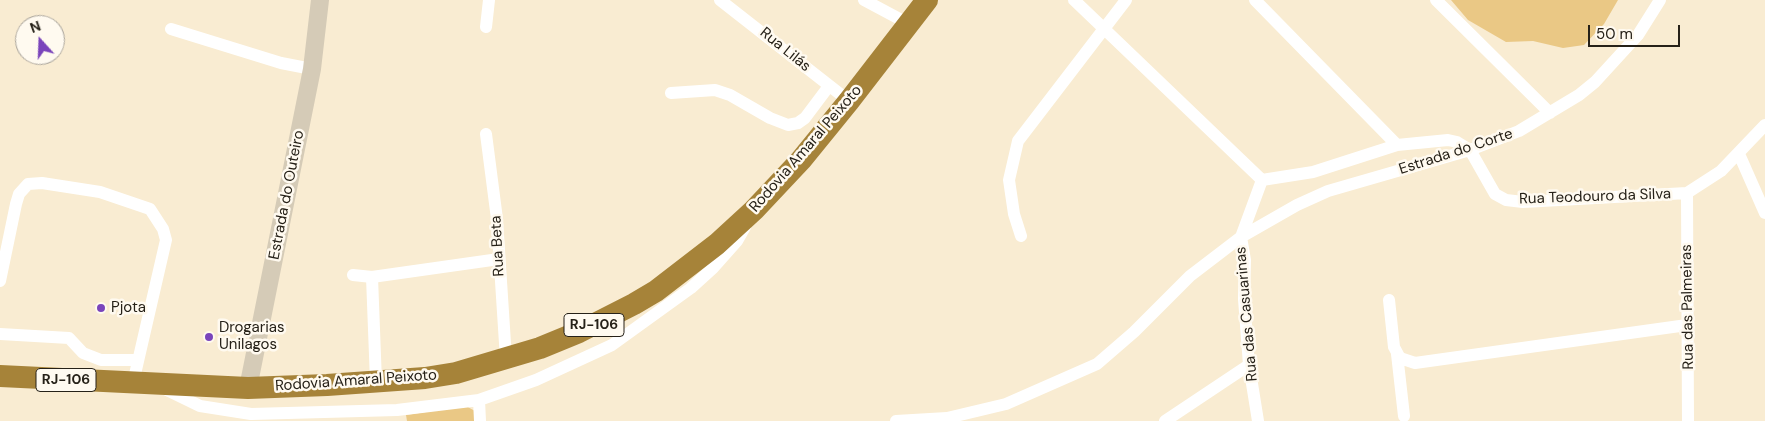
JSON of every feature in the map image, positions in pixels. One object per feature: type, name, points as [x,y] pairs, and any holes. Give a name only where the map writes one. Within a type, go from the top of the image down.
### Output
[{"type":"highway","name":"Rodovia Amaral Peixoto","points":[[0,376],[248,388],[376,382],[425,378],[506,359],[580,332],[648,295],[686,269],[754,210],[801,160],[927,0]]},
{"type":"street","name":"Estrada do Outeiro","points":[[248,388],[312,69],[320,0]]},
{"type":"street","points":[[486,27],[489,0]]},
{"type":"street","name":"Rua Lilás","points":[[720,0],[849,101]]},
{"type":"street","points":[[864,0],[909,24]]},
{"type":"street","points":[[1074,0],[1262,180]]},
{"type":"street","points":[[1021,236],[1014,214],[1009,180],[1018,141],[1126,0]]},
{"type":"street","points":[[1255,0],[1397,145]]},
{"type":"street","points":[[1436,0],[1550,113]]},
{"type":"street","name":"Estrada do Corte","points":[[896,421],[947,418],[1006,404],[1097,364],[1134,332],[1190,276],[1241,237],[1297,205],[1328,191],[1470,150],[1519,131],[1579,95],[1614,63],[1638,35],[1660,0]]},
{"type":"street","points":[[170,29],[281,63],[312,69]]},
{"type":"street","points":[[671,92],[715,90],[730,95],[770,118],[788,125],[798,123],[805,118],[829,86]]},
{"type":"street","points":[[1687,193],[1721,171],[1765,125]]},
{"type":"street","name":"Rua Beta","points":[[486,134],[496,202],[506,359]]},
{"type":"street","points":[[1262,180],[1313,172],[1397,145],[1448,140],[1457,142],[1470,150]]},
{"type":"street","name":"Rua Teodouro da Silva","points":[[1470,150],[1496,194],[1506,200],[1523,202],[1687,193]]},
{"type":"street","points":[[1739,154],[1765,213]]},
{"type":"street","points":[[1241,237],[1262,180]]},
{"type":"street","points":[[0,281],[16,204],[19,194],[28,184],[42,183],[100,192],[150,209],[163,228],[166,240],[133,383]]},
{"type":"street","name":"Rua das Palmeiras","points":[[1687,193],[1688,421]]},
{"type":"street","points":[[157,384],[200,406],[252,418],[398,416],[479,400],[536,380],[612,346],[666,308],[713,268],[738,240],[754,210]]},
{"type":"street","name":"Rua das Casuarinas","points":[[1241,237],[1245,260],[1244,299],[1249,365],[1258,421]]},
{"type":"street","points":[[353,275],[372,277],[499,259]]},
{"type":"street","points":[[372,277],[376,382]]},
{"type":"street","points":[[1389,300],[1404,416]]},
{"type":"street","points":[[1397,354],[1405,361],[1415,363],[1687,325]]},
{"type":"street","points":[[0,334],[69,338],[83,353],[101,360],[137,360]]},
{"type":"street","points":[[1165,421],[1249,365]]},
{"type":"street","points":[[248,388],[252,418]]},
{"type":"street","points":[[479,400],[480,421]]},
{"type":"shaded area","points":[[1451,0],[1618,0],[1604,24],[1584,45],[1563,48],[1533,41],[1506,42],[1468,20]]},
{"type":"shaded area","points":[[466,406],[475,411],[475,421],[407,421],[406,415]]},
{"type":"place","name":"Pjota","points":[[101,308]]},
{"type":"place","name":"Drogarias Unilagos","points":[[209,337]]}]
